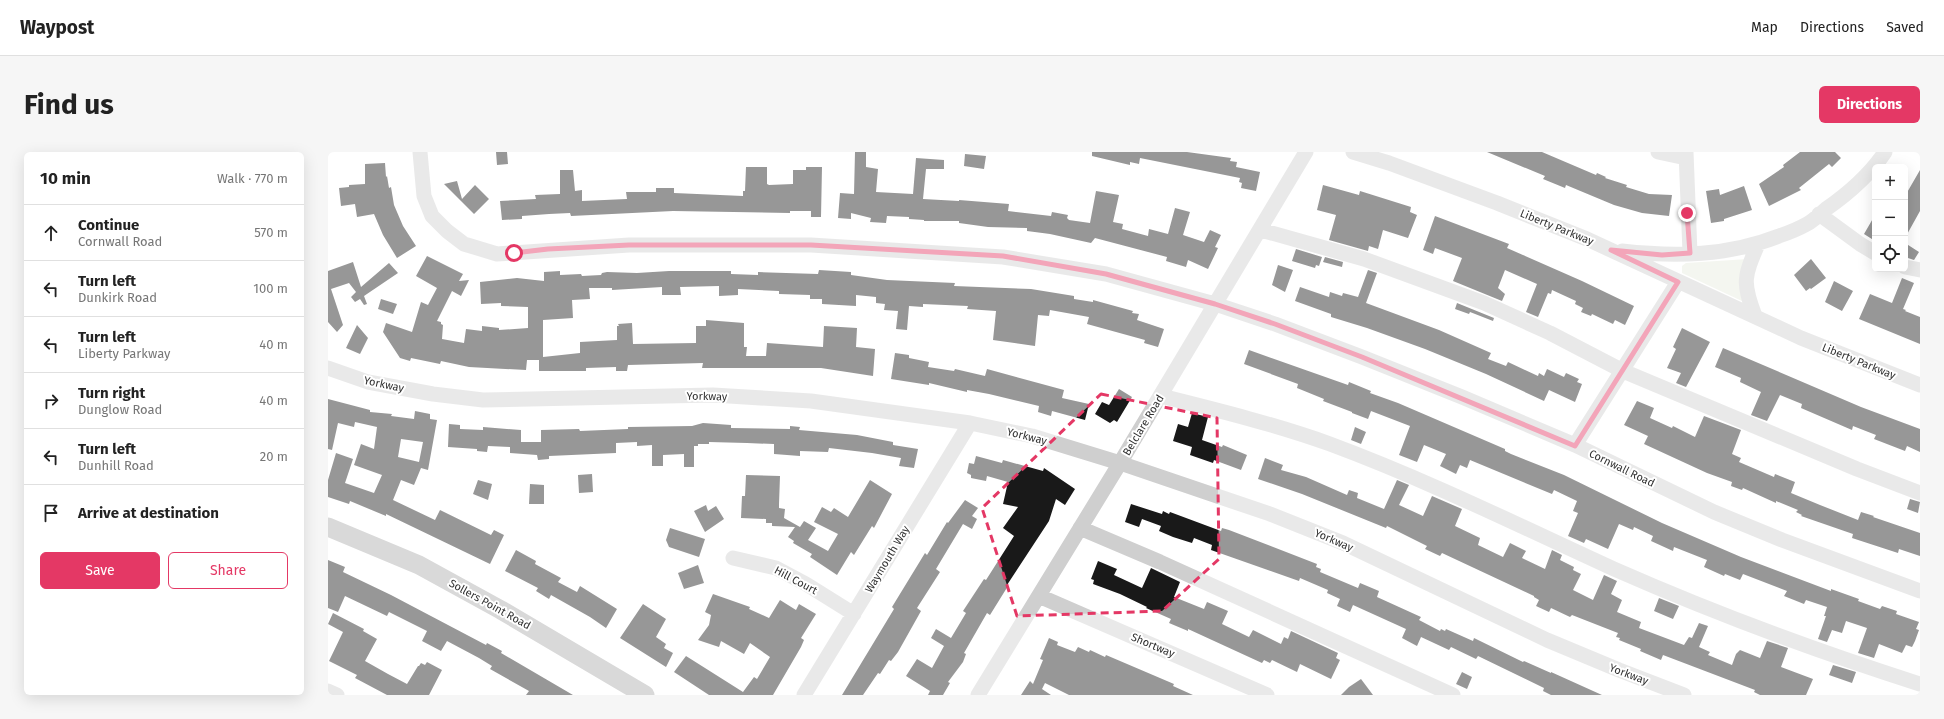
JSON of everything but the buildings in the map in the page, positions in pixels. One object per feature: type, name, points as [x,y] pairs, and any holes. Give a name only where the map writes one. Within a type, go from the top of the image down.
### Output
[{"type":"main road","name":"Sollers Point Road","points":[[328,528],[419,565],[501,610],[645,695]]},
{"type":"street","name":"Cornwall Road","points":[[420,152],[424,196],[432,216],[447,231],[464,244],[497,254],[629,245],[811,245],[1003,256],[1106,274],[1215,304],[1275,324],[1362,357],[1575,446],[1714,512],[1789,543],[1920,591]]},
{"type":"street","name":"Belclare Road","points":[[978,695],[1120,464],[1215,304],[1261,230],[1306,152]]},
{"type":"street","name":"Liberty Parkway","points":[[1354,152],[1389,163],[1497,203],[1611,250],[1801,338],[1920,385]]},
{"type":"street","points":[[1658,152],[1686,155],[1690,253]]},
{"type":"street","points":[[1611,250],[1662,255],[1728,251],[1758,244],[1806,224],[1843,198],[1865,178],[1885,152]]},
{"type":"street","points":[[1819,214],[1872,251]]},
{"type":"street","points":[[1261,230],[1364,259],[1484,303],[1550,333],[1623,371],[1857,469],[1920,493]]},
{"type":"street","points":[[1755,316],[1746,290],[1746,274],[1758,244]]},
{"type":"street","points":[[1908,268],[1920,270]]},
{"type":"street","points":[[1575,446],[1678,282]]},
{"type":"street","name":"Yorkway","points":[[328,368],[368,382],[433,394],[483,400],[713,395],[811,401],[970,423],[1032,436],[1270,514],[1343,543],[1547,640],[1684,695]]},
{"type":"street","points":[[1160,396],[1271,424],[1387,466],[1489,510],[1615,569],[1760,629],[1919,683],[1908,695]]},
{"type":"street","name":"Waymouth Way","points":[[804,695],[970,423]]},
{"type":"street","points":[[1080,528],[1188,575],[1453,695]]},
{"type":"street","name":"Hill Court","points":[[733,558],[776,568],[806,584],[854,614]]},
{"type":"street","name":"Shortway","points":[[1038,596],[1267,695]]},
{"type":"street","points":[[328,691],[337,695]]},
{"type":"highlighted area","points":[[1101,394],[1217,418],[1219,559],[1162,611],[1017,616],[982,508]]},
{"type":"shaded area","points":[[1748,259],[1742,301],[1682,273],[1682,266],[1686,263]]},
{"type":"route","points":[[514,253],[548,249],[629,245],[811,245],[1003,256],[1106,274],[1215,304],[1275,324],[1462,397],[1575,446],[1678,282],[1611,250],[1662,255],[1690,253],[1687,213]]}]
